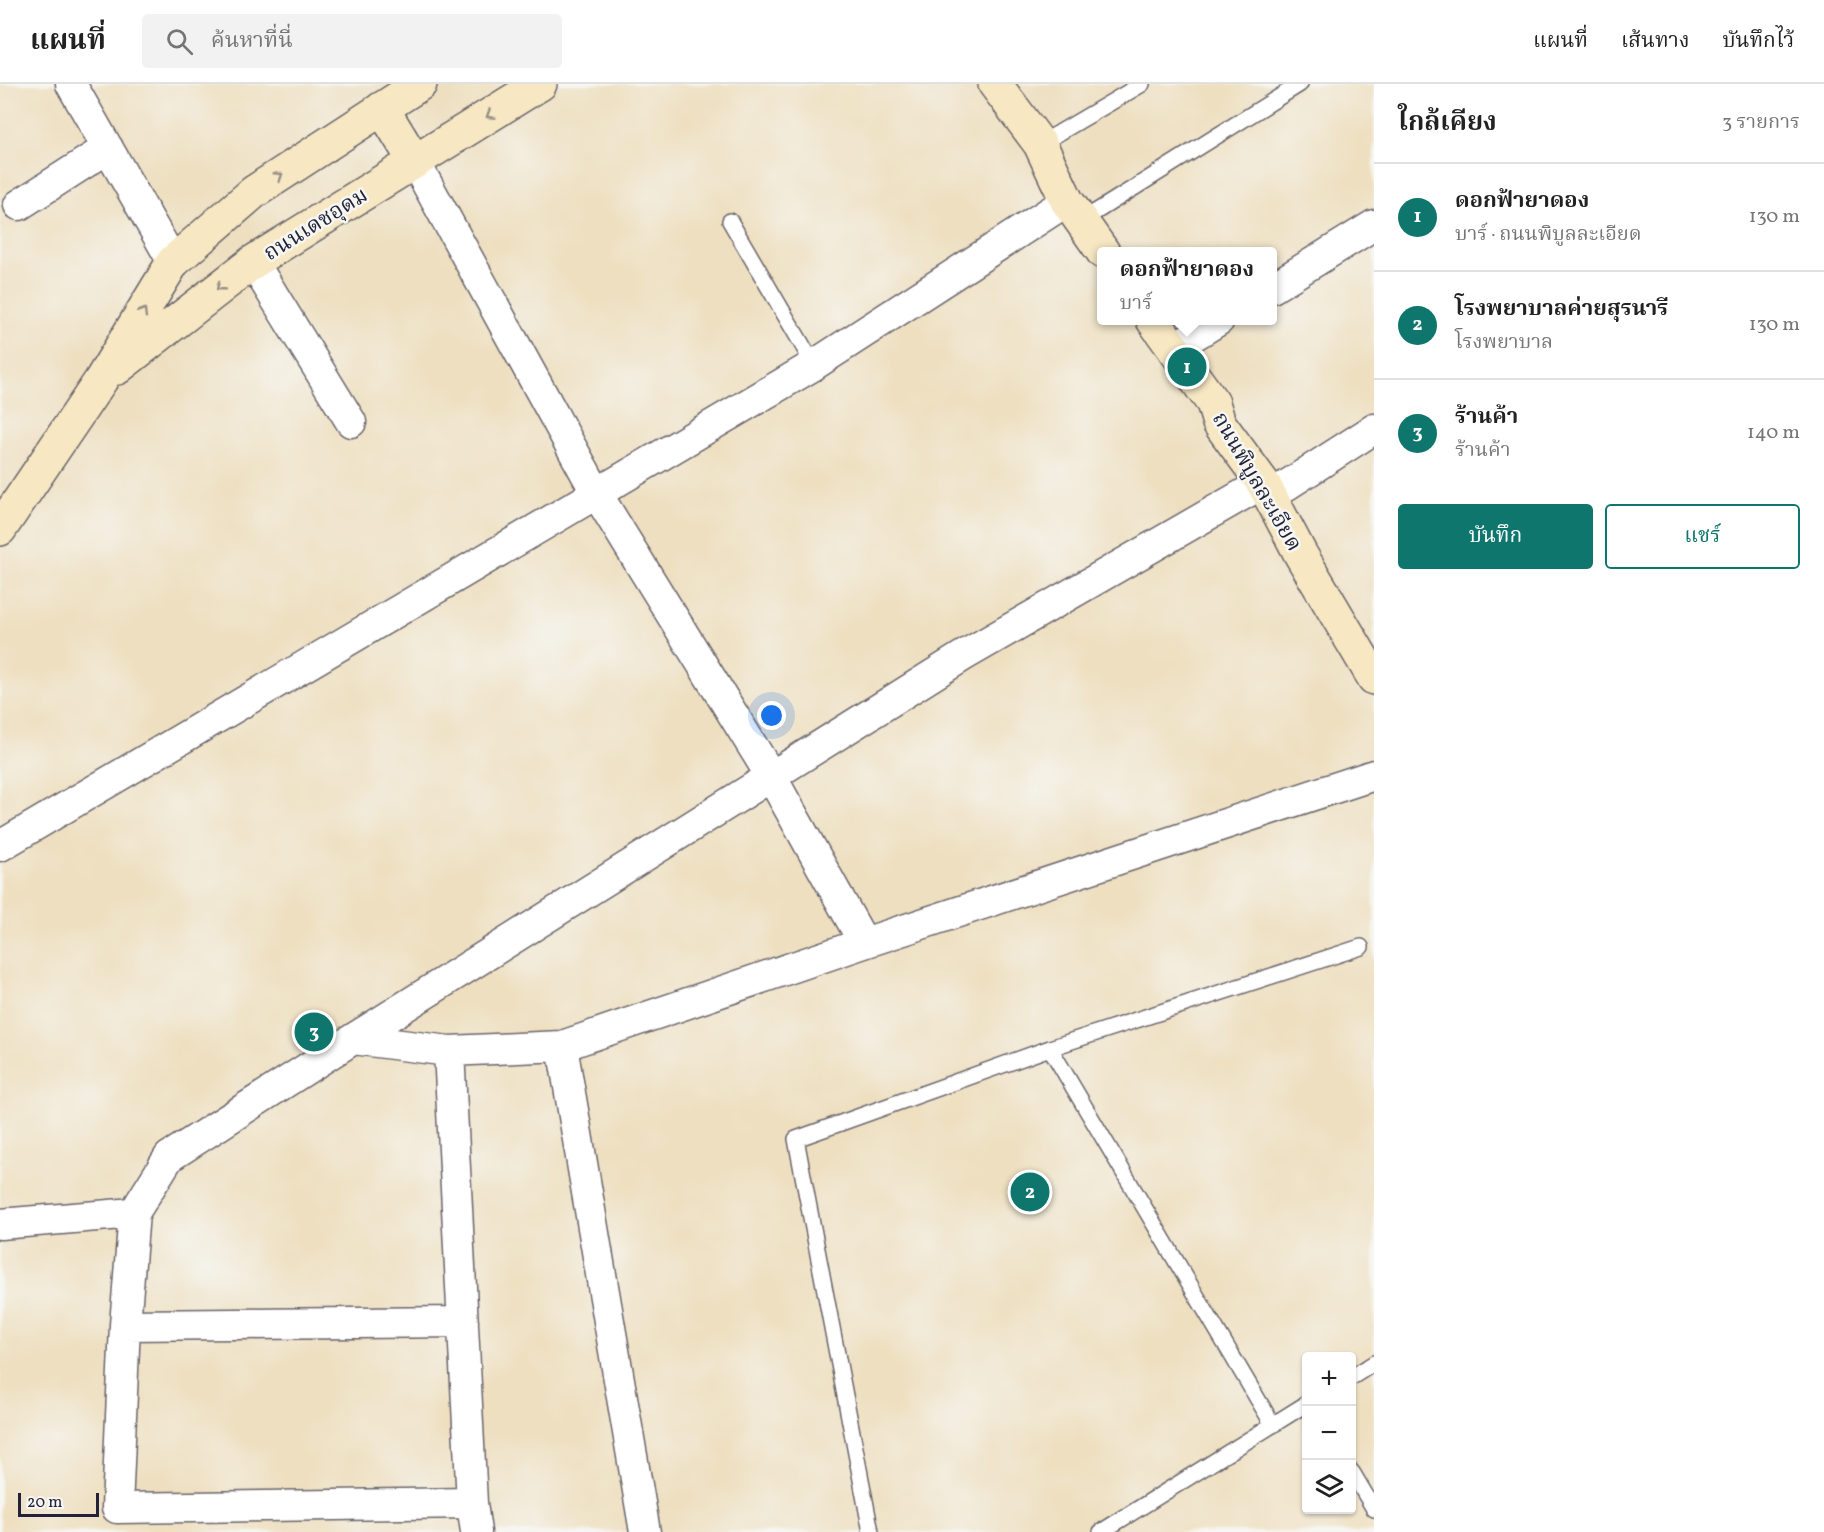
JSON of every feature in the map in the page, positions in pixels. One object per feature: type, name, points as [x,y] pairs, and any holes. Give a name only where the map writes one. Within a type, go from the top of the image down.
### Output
[{"type":"main road","name":"ถนนเดชอุดม","points":[[0,530],[101,380],[173,262],[254,192],[420,84]]},
{"type":"main road","name":"ถนนเดชอุดม","points":[[101,380],[253,262],[540,84]]},
{"type":"main road","points":[[995,84],[1040,144],[1074,211],[1099,247]]},
{"type":"main road","points":[[382,108],[415,162]]},
{"type":"main road","name":"ถนนพิบูลละเอียด","points":[[1157,325],[1213,403],[1219,423],[1267,490],[1301,555],[1374,678]]},
{"type":"street","points":[[71,84],[173,262]]},
{"type":"street","points":[[20,205],[108,148]]},
{"type":"street","points":[[415,162],[597,494],[771,776],[864,943]]},
{"type":"street","points":[[0,846],[1074,211]]},
{"type":"street","points":[[1277,285],[1374,225]]},
{"type":"street","points":[[253,262],[351,422]]},
{"type":"street","points":[[1174,348],[1212,325]]},
{"type":"street","points":[[472,1503],[117,1508],[125,1325],[134,1213],[169,1157],[352,1039],[963,656],[1374,429]]},
{"type":"street","points":[[352,1039],[449,1051],[562,1046],[864,943],[1374,775]]},
{"type":"street","points":[[562,1046],[645,1532]]},
{"type":"street","points":[[449,1051],[472,1503],[476,1532]]},
{"type":"street","points":[[0,1224],[134,1213]]},
{"type":"street","points":[[125,1325],[462,1322]]},
{"type":"lane","points":[[1040,144],[1142,84]]},
{"type":"lane","points":[[1074,211],[1300,84]]},
{"type":"lane","points":[[730,221],[813,365]]},
{"type":"lane","points":[[871,1532],[796,1139],[1050,1048],[1361,947]]},
{"type":"lane","points":[[1050,1048],[1273,1425]]},
{"type":"lane","points":[[1356,1374],[1374,1363]]},
{"type":"lane","points":[[1101,1532],[1303,1406]]},
{"type":"lane","points":[[1356,1479],[1374,1509]]},
{"type":"place","name":"ดอกฟ้ายาดอง","points":[[1187,367]]},
{"type":"place","name":"ร้านค้า","points":[[314,1032]]},
{"type":"place","name":"โรงพยาบาลค่ายสุรนารี","points":[[1030,1192]]}]
